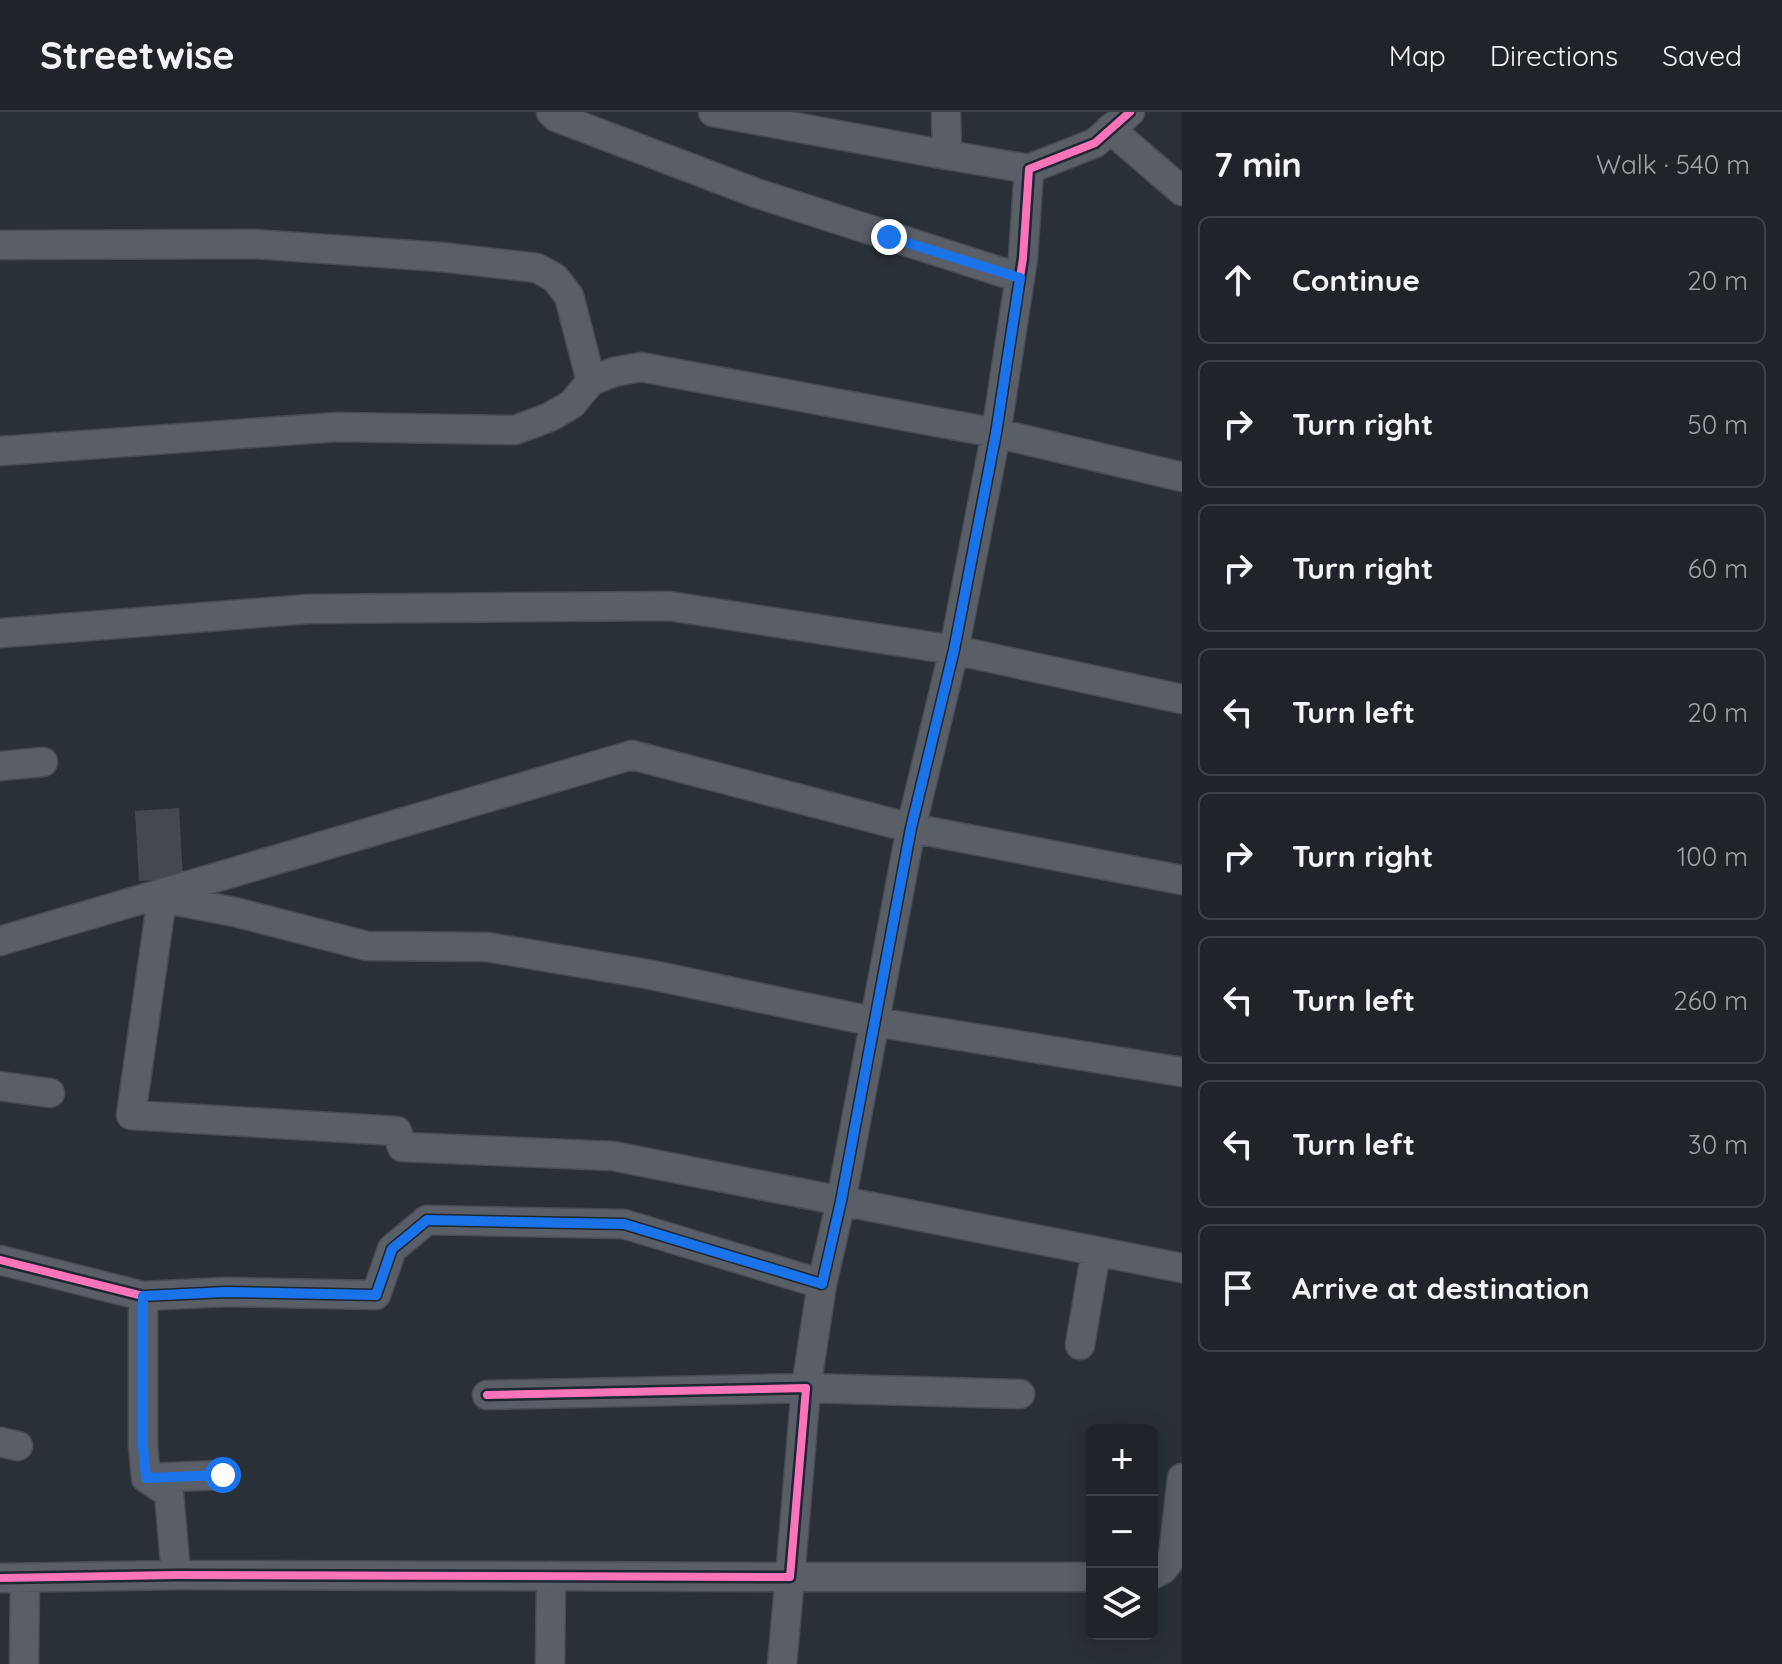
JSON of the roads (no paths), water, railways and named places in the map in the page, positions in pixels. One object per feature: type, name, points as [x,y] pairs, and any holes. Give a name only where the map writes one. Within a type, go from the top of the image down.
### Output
[{"type":"street","points":[[551,112],[556,117],[756,193],[1020,278]]},
{"type":"street","points":[[713,112],[1029,169],[1095,143],[1120,120],[1182,191]]},
{"type":"street","points":[[946,112],[947,155]]},
{"type":"street","points":[[782,1664],[806,1388],[822,1284],[841,1201],[911,828],[954,650],[996,433],[1020,278],[1029,169]]},
{"type":"street","points":[[0,245],[253,244],[441,257],[537,268],[555,278],[569,296],[591,381]]},
{"type":"street","points":[[0,451],[337,427],[515,430],[550,417],[572,404],[591,381],[614,372],[641,367],[996,433],[1182,477]]},
{"type":"street","points":[[0,633],[309,609],[669,606],[954,650],[1182,699]]},
{"type":"street","points":[[0,941],[632,755],[911,828],[1182,880]]},
{"type":"street","points":[[0,766],[43,762]]},
{"type":"street","points":[[157,897],[235,912],[367,946],[487,947],[647,974],[875,1022],[1182,1072]]},
{"type":"street","points":[[157,897],[131,1115],[397,1131],[402,1147],[613,1156],[1182,1268]]},
{"type":"street","points":[[0,1086],[50,1093]]},
{"type":"street","points":[[0,1260],[143,1296],[226,1292],[376,1295],[392,1249],[427,1220],[624,1224],[822,1284]]},
{"type":"street","points":[[1080,1345],[1096,1251]]},
{"type":"street","points":[[143,1296],[143,1446],[146,1478]]},
{"type":"street","points":[[487,1395],[806,1388],[1020,1394]]},
{"type":"street","points":[[146,1478],[223,1475]]},
{"type":"street","points":[[146,1478],[169,1493],[176,1575]]},
{"type":"street","points":[[1158,1572],[1173,1556],[1182,1478]]},
{"type":"street","points":[[24,1664],[12,1578],[176,1575],[1086,1577]]},
{"type":"street","points":[[550,1664],[551,1576]]}]
